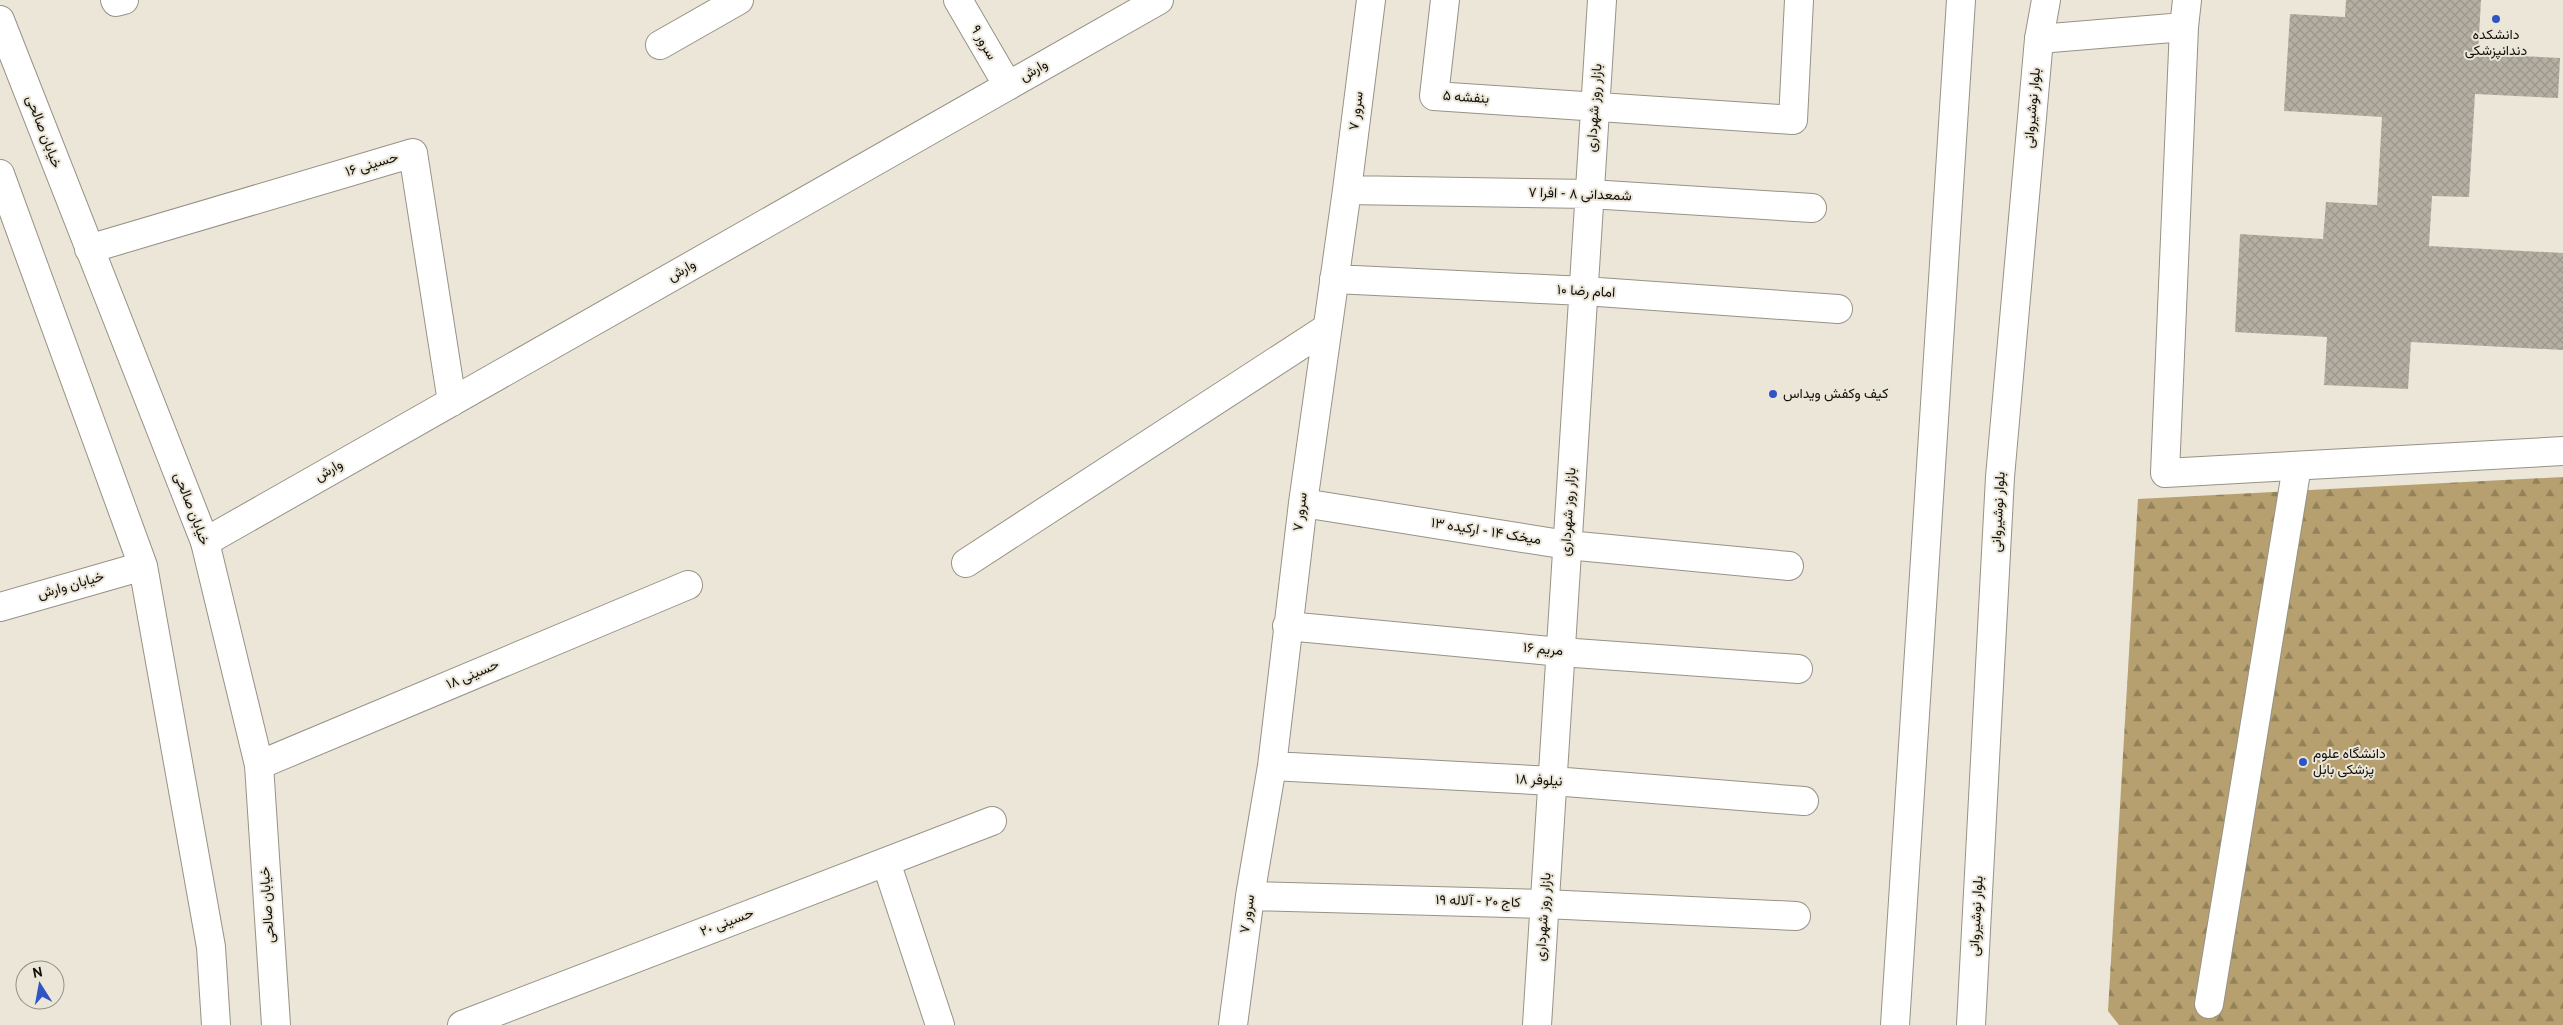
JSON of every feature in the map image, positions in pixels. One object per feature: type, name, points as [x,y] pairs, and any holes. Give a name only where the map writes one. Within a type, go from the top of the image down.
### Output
[{"type":"street","points":[[115,0],[116,2],[124,0]]},
{"type":"street","points":[[660,45],[739,0]]},
{"type":"street","name":"سرور ۹","points":[[958,0],[1008,86]]},
{"type":"street","name":"وارش","points":[[204,542],[1159,0]]},
{"type":"street","name":"سرور ۷","points":[[1233,1025],[1250,896],[1272,766],[1302,503],[1347,190],[1371,0]]},
{"type":"street","name":"بنفشه ۵","points":[[1445,0],[1434,96],[1595,107]]},
{"type":"street","name":"بازار روز شهرداری","points":[[1537,1025],[1602,0]]},
{"type":"street","points":[[1595,107],[1793,120],[1799,0]]},
{"type":"street","points":[[1895,1025],[1961,0]]},
{"type":"street","name":"بلوار نوشیروانی","points":[[1971,1025],[2000,477],[2039,39],[2046,0]]},
{"type":"street","points":[[2187,0],[2184,27],[2164,473],[2563,451]]},
{"type":"street","name":"خيابان صالحی","points":[[0,20],[204,542],[259,765],[276,1025]]},
{"type":"street","points":[[2039,39],[2184,27]]},
{"type":"street","name":"حسینی ۱۶","points":[[89,249],[413,153],[452,402]]},
{"type":"street","points":[[0,174],[142,566],[211,948],[216,1025]]},
{"type":"street","name":"شمعدانی ۸ - افرا ۷","points":[[1347,190],[1590,194],[1812,208]]},
{"type":"street","name":"امام رضا ۱۰","points":[[1334,279],[1584,291],[1838,309]]},
{"type":"street","points":[[966,563],[1328,328]]},
{"type":"street","points":[[2209,1004],[2297,466]]},
{"type":"street","name":"میخک ۱۴ - ارکیده ۱۳","points":[[1302,503],[1567,545],[1789,566]]},
{"type":"street","name":"خیابان وارش","points":[[0,607],[142,566]]},
{"type":"street","name":"حسینی ۱۸","points":[[259,765],[688,585]]},
{"type":"street","name":"مریم ۱۶","points":[[1287,626],[1561,652],[1798,669]]},
{"type":"street","name":"نیلوفر ۱۸","points":[[1272,766],[1553,781],[1804,801]]},
{"type":"street","name":"حسینی ٢٠","points":[[462,1025],[992,821]]},
{"type":"street","points":[[886,862],[940,1025]]},
{"type":"street","name":"کاج ۲۰ - آلاله ۱۹","points":[[1250,896],[1545,904],[1796,916]]},
{"type":"green space","points":[[2563,477],[2563,1025],[2119,1025],[2108,1011],[2138,499]]},
{"type":"building","points":[[2346,0],[2481,0],[2478,54],[2560,58],[2558,98],[2475,94],[2469,197],[2432,196],[2429,246],[2563,253],[2563,350],[2411,342],[2408,389],[2324,385],[2327,337],[2235,332],[2240,234],[2323,239],[2326,202],[2377,205],[2382,117],[2284,111],[2290,14],[2345,17]]},
{"type":"place","name":"دانشکده دندانپزشکی","points":[[2496,19]]},
{"type":"place","name":"کیف و‌کفش ویداس","points":[[1773,394]]},
{"type":"place","name":"دانشگاه علوم پزشکی بابل","points":[[2303,762]]}]
